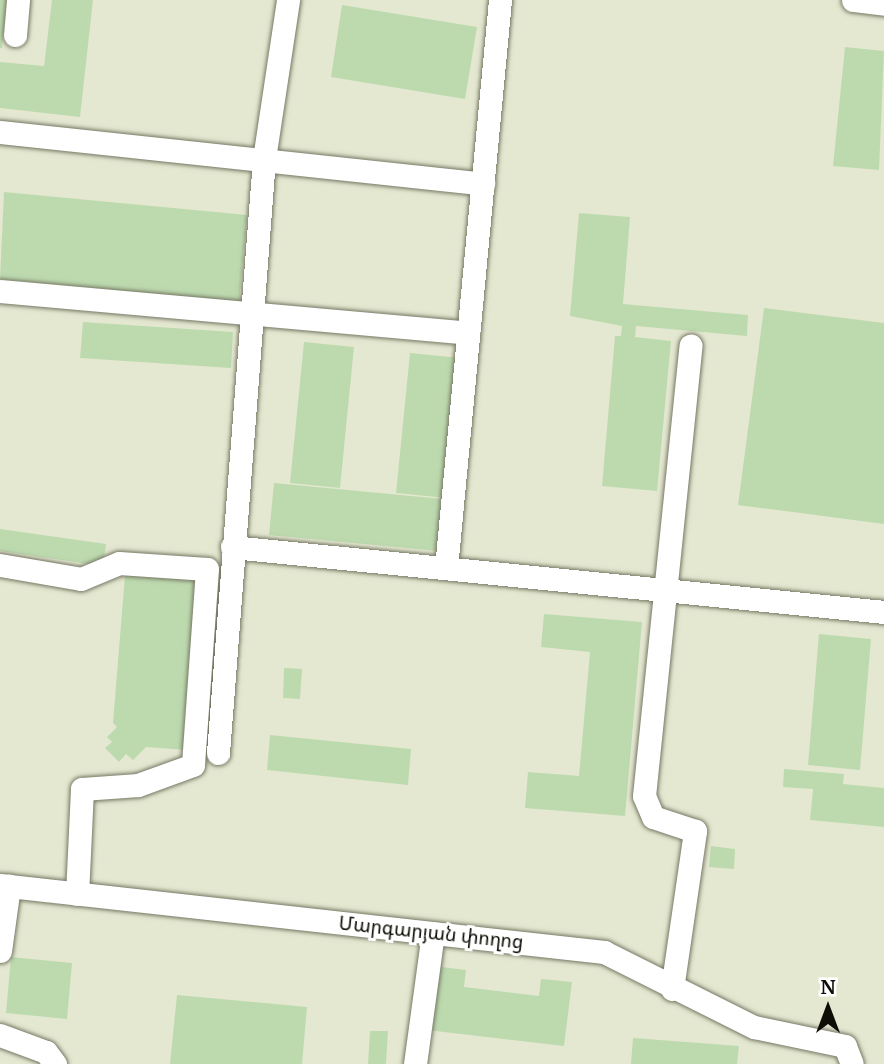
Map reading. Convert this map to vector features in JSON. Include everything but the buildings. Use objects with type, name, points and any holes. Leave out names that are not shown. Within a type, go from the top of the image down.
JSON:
[{"type":"street","points":[[15,35],[18,0]]},
{"type":"street","points":[[218,753],[264,159],[288,0]]},
{"type":"street","points":[[446,569],[500,0]]},
{"type":"street","points":[[853,0],[884,4]]},
{"type":"street","points":[[0,132],[483,184]]},
{"type":"street","points":[[0,291],[468,333]]},
{"type":"street","points":[[672,989],[695,831],[653,817],[644,796],[691,345]]},
{"type":"street","points":[[232,548],[884,612]]},
{"type":"street","points":[[0,565],[81,579],[119,564],[207,569],[193,765],[138,785],[82,789],[77,894]]},
{"type":"street","points":[[0,951],[5,886]]},
{"type":"street","name":"Մարգարյան փողոց","points":[[5,886],[604,952],[672,989],[754,1027],[848,1055]]},
{"type":"street","points":[[415,1064],[433,933]]},
{"type":"street","points":[[0,1035],[46,1052],[55,1064]]}]
